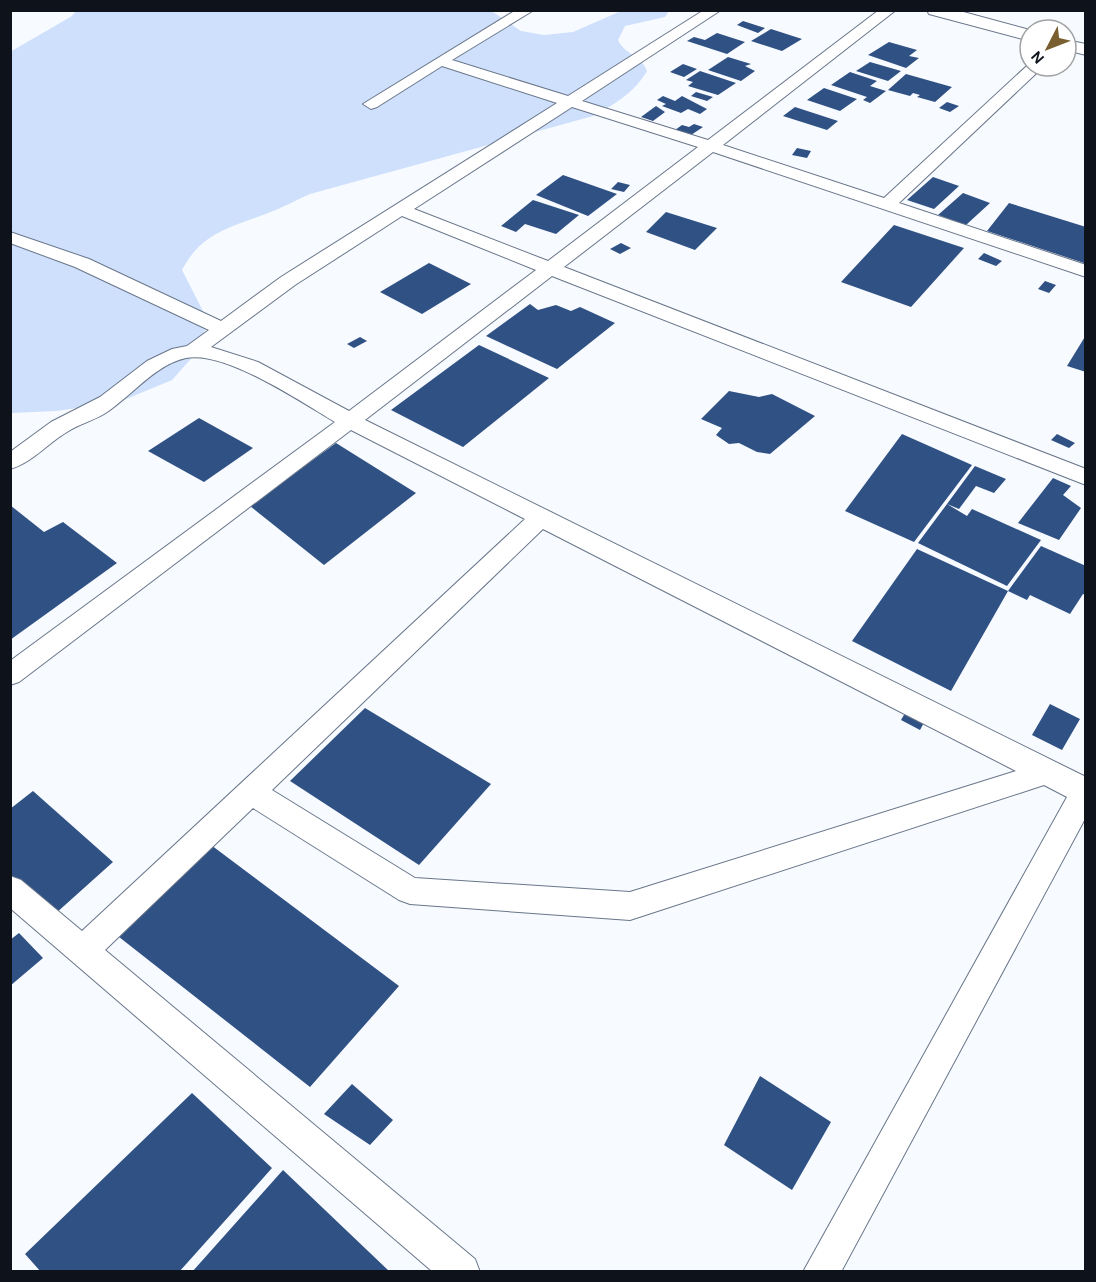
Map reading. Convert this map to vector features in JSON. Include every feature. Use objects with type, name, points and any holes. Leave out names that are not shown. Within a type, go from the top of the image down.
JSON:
[{"type":"street","points":[[371,104],[527,10]]},
{"type":"street","points":[[192,351],[288,281],[570,104],[714,10]]},
{"type":"street","points":[[10,675],[350,421],[889,10]]},
{"type":"street","points":[[935,10],[1018,33]]},
{"type":"street","points":[[440,61],[570,104],[711,146],[1086,271]]},
{"type":"street","points":[[887,205],[1023,78]]},
{"type":"street","points":[[400,210],[1086,478]]},
{"type":"street","points":[[10,237],[82,263],[223,330]]},
{"type":"street","points":[[10,257],[44,250]]},
{"type":"street","points":[[10,462],[60,426],[95,409],[120,393],[168,356],[192,351],[209,352],[240,362],[350,421],[1085,792],[821,1272]]},
{"type":"street","points":[[84,950],[541,517]]},
{"type":"street","points":[[252,792],[410,891],[630,906],[1045,772]]},
{"type":"street","points":[[10,889],[462,1272]]},
{"type":"shaded area","points":[[490,10],[521,31],[544,35],[573,32],[621,11],[669,11],[665,17],[625,26],[618,40],[647,71],[630,92],[593,116],[310,194],[208,239],[190,257],[182,270],[208,321],[197,352],[172,380],[119,402],[56,411],[11,413],[10,52],[72,16],[76,11]]},
{"type":"building","points":[[743,21],[765,28],[758,33],[737,25]]},
{"type":"building","points":[[771,29],[802,39],[782,51],[751,41]]},
{"type":"building","points":[[717,33],[745,42],[727,54],[687,41],[694,37],[705,40]]},
{"type":"building","points":[[889,42],[917,50],[909,56],[919,58],[906,68],[868,55]]},
{"type":"building","points":[[728,57],[751,64],[745,66],[755,71],[741,81],[708,70]]},
{"type":"building","points":[[870,62],[901,71],[888,81],[856,71]]},
{"type":"building","points":[[683,64],[697,69],[684,77],[670,72]]},
{"type":"building","points":[[700,71],[736,83],[718,95],[688,86],[693,82],[686,80]]},
{"type":"building","points":[[850,72],[877,81],[870,86],[886,91],[870,103],[863,100],[867,97],[831,85]]},
{"type":"building","points":[[906,74],[952,87],[935,102],[917,97],[920,95],[913,93],[910,96],[888,90]]},
{"type":"building","points":[[824,88],[857,99],[840,111],[807,100]]},
{"type":"building","points":[[696,92],[713,97],[707,101],[691,96]]},
{"type":"building","points":[[663,96],[675,101],[682,96],[707,109],[700,114],[688,109],[681,113],[662,106],[666,104],[657,100]]},
{"type":"building","points":[[947,102],[959,106],[950,112],[939,108]]},
{"type":"building","points":[[656,106],[665,112],[653,121],[641,117]]},
{"type":"building","points":[[795,107],[838,121],[827,130],[783,116]]},
{"type":"building","points":[[694,124],[703,127],[691,135],[675,130],[682,125],[689,127]]},
{"type":"building","points":[[797,148],[811,151],[807,158],[792,155]]},
{"type":"building","points":[[563,175],[617,194],[588,216],[536,195]]},
{"type":"building","points":[[933,177],[959,186],[934,209],[907,200]]},
{"type":"building","points":[[618,182],[630,185],[624,192],[611,189]]},
{"type":"building","points":[[963,193],[990,203],[966,225],[938,215]]},
{"type":"building","points":[[533,200],[579,215],[556,234],[525,224],[516,232],[501,226]]},
{"type":"building","points":[[1009,203],[1086,227],[1084,263],[987,231]]},
{"type":"building","points":[[666,212],[717,228],[695,250],[646,232]]},
{"type":"building","points":[[894,225],[964,248],[911,307],[841,282]]},
{"type":"building","points":[[621,243],[631,248],[620,254],[610,249]]},
{"type":"building","points":[[984,253],[1002,261],[996,266],[978,259]]},
{"type":"building","points":[[429,263],[471,284],[422,314],[380,292]]},
{"type":"building","points":[[1045,281],[1056,285],[1049,293],[1038,289]]},
{"type":"building","points":[[530,304],[538,310],[556,305],[571,311],[580,307],[615,323],[557,369],[486,336]]},
{"type":"building","points":[[1086,335],[1086,372],[1067,366]]},
{"type":"building","points":[[360,337],[367,341],[354,348],[347,344]]},
{"type":"building","points":[[479,345],[549,378],[463,447],[391,410]]},
{"type":"building","points":[[729,391],[759,397],[772,394],[815,416],[770,454],[757,452],[739,443],[729,444],[716,435],[722,428],[701,419]]},
{"type":"building","points":[[199,418],[253,448],[204,482],[148,451]]},
{"type":"building","points":[[902,434],[972,465],[914,542],[845,511]]},
{"type":"building","points":[[1057,434],[1075,443],[1069,448],[1051,440]]},
{"type":"building","points":[[336,443],[416,493],[324,565],[250,506]]},
{"type":"building","points":[[975,466],[1006,479],[994,493],[976,486],[959,509],[947,504]]},
{"type":"building","points":[[1053,478],[1071,486],[1063,495],[1081,508],[1059,540],[1018,523]]},
{"type":"building","points":[[947,504],[967,516],[972,509],[1041,540],[1007,586],[918,543]]},
{"type":"building","points":[[10,505],[44,532],[63,522],[117,563],[10,640]]},
{"type":"building","points":[[1041,546],[1086,566],[1086,595],[1083,594],[1070,614],[1030,595],[1027,600],[1008,591]]},
{"type":"building","points":[[917,549],[1008,591],[951,691],[852,641]]},
{"type":"building","points":[[1050,704],[1080,719],[1062,750],[1032,735]]},
{"type":"building","points":[[365,708],[491,784],[419,865],[290,781]]},
{"type":"building","points":[[908,708],[927,717],[920,730],[901,720]]},
{"type":"building","points":[[33,791],[113,862],[55,914],[10,875],[10,809]]},
{"type":"building","points":[[211,845],[399,986],[310,1087],[114,933]]},
{"type":"building","points":[[19,933],[43,958],[10,986],[10,940]]},
{"type":"building","points":[[760,1076],[831,1122],[792,1190],[724,1145]]},
{"type":"building","points":[[352,1084],[393,1120],[370,1145],[324,1114]]},
{"type":"building","points":[[192,1093],[272,1168],[179,1272],[41,1272],[25,1254]]},
{"type":"building","points":[[283,1170],[390,1272],[192,1272]]}]
